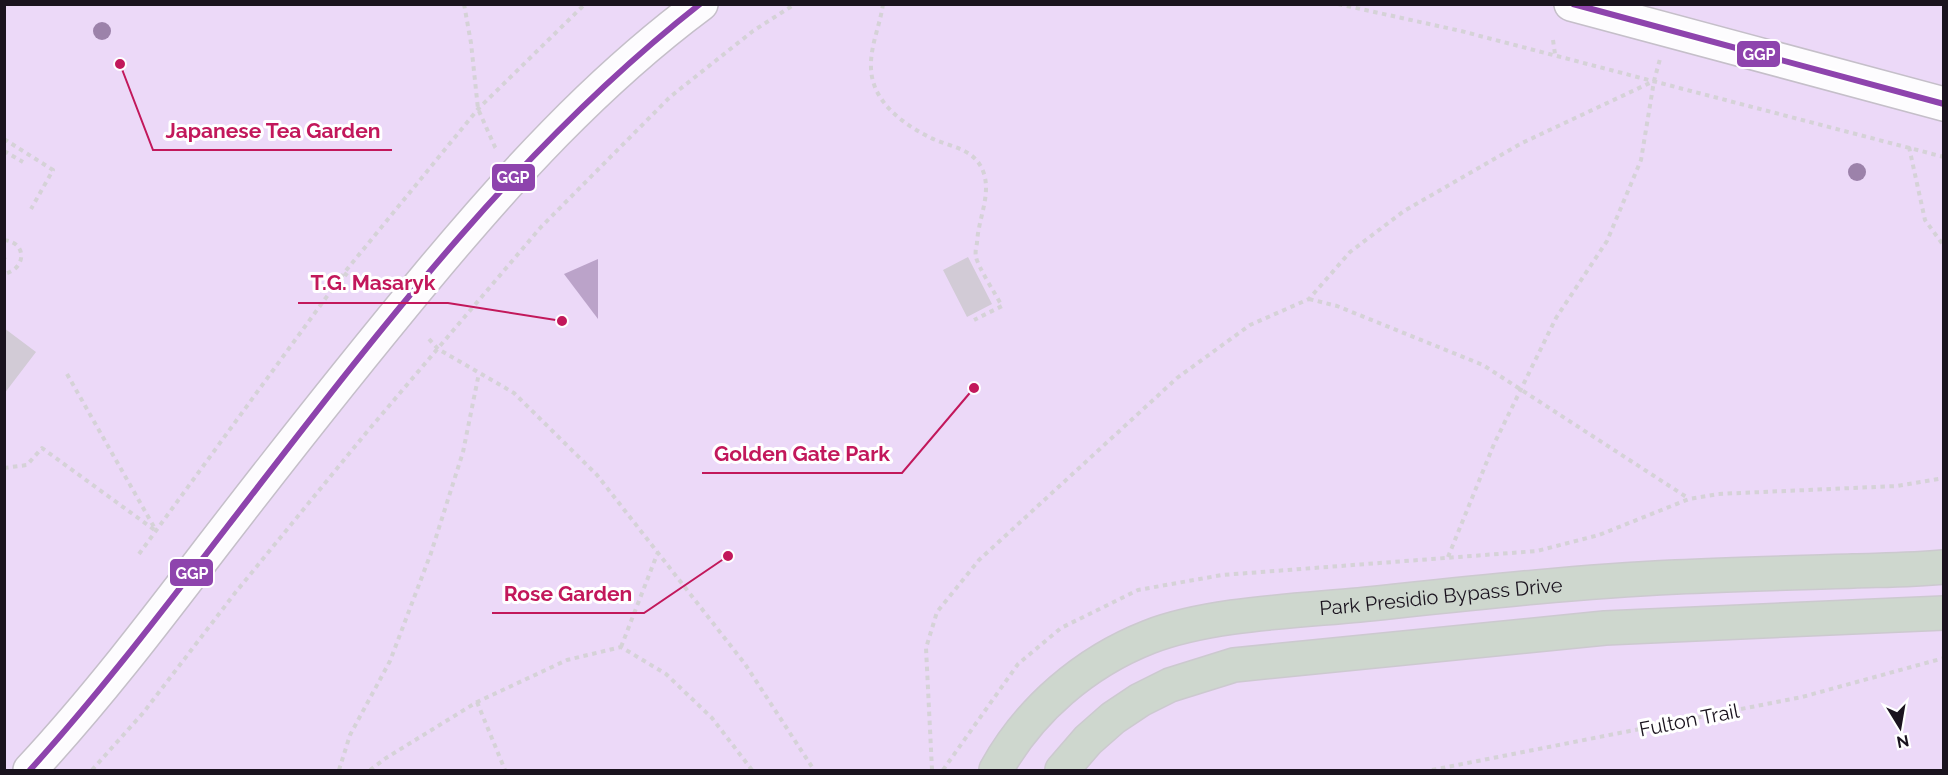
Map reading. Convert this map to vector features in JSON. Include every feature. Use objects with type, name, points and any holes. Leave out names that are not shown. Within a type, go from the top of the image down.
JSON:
[{"type":"highway","name":"Park Presidio Bypass Drive","points":[[996,771],[1003,757],[1026,727],[1051,699],[1081,674],[1112,654],[1150,636],[1188,625],[1264,615],[1601,581],[1944,567]]},
{"type":"highway","points":[[1062,771],[1088,740],[1113,718],[1140,700],[1170,685],[1234,665],[1605,628],[1944,613]]},
{"type":"street","points":[[30,771],[106,683],[396,314],[518,171],[598,91],[701,4]]},
{"type":"street","points":[[1571,4],[1618,10],[1670,30],[1944,104]]},
{"type":"path","points":[[464,4],[478,109],[495,147],[518,171]]},
{"type":"path","points":[[139,554],[344,273],[478,109],[585,4]]},
{"type":"path","points":[[92,771],[143,714],[257,567],[366,433],[541,227],[670,97],[753,31],[795,4]]},
{"type":"path","points":[[883,4],[881,22],[874,41],[871,68],[877,91],[890,111],[905,123],[932,138],[971,154],[983,170],[987,188],[977,232],[976,256],[1002,306],[974,320]]},
{"type":"path","points":[[1338,4],[1555,54],[1944,157]]},
{"type":"path","points":[[1670,30],[1654,81],[1641,160],[1607,241],[1556,318],[1494,444],[1448,557],[1537,551],[1599,535],[1689,499],[1718,494],[1897,486],[1944,478]]},
{"type":"path","points":[[1553,40],[1555,54]]},
{"type":"path","points":[[932,771],[926,648],[937,612],[972,568],[988,552],[1177,378],[1250,325],[1310,299],[1350,252],[1404,211],[1522,143],[1654,81]]},
{"type":"path","points":[[4,139],[60,174]]},
{"type":"path","points":[[1909,147],[1925,219],[1944,246]]},
{"type":"path","points":[[4,151],[23,162]]},
{"type":"path","points":[[31,209],[53,170]]},
{"type":"path","points":[[4,240],[13,241],[18,246],[22,258],[19,266],[13,272],[4,274]]},
{"type":"path","points":[[344,273],[365,289]]},
{"type":"path","points":[[1310,299],[1337,306],[1483,365],[1689,499]]},
{"type":"path","points":[[429,339],[438,349],[514,393],[597,475],[745,664],[814,771]]},
{"type":"path","points":[[339,771],[350,735],[390,661],[431,553],[463,452],[479,373]]},
{"type":"path","points":[[67,374],[156,531]]},
{"type":"path","points":[[4,468],[27,465],[42,448],[156,531]]},
{"type":"path","points":[[621,647],[658,552]]},
{"type":"path","points":[[370,771],[386,758],[477,702],[567,660],[621,647],[666,674],[712,718],[752,771]]},
{"type":"path","name":"Fulton Trail","points":[[1432,771],[1802,697],[1944,658]]},
{"type":"path","points":[[477,702],[505,771]]},
{"type":"shaded area","points":[[5,5],[1943,5],[1943,770],[5,770]]},
{"type":"shaded area","points":[[598,259],[598,319],[564,274]]},
{"type":"building","points":[[968,257],[992,304],[967,317],[943,270]]},
{"type":"building","points":[[4,328],[36,352],[4,394]]},
{"type":"transit line","name":"GGP","points":[[30,770],[131,651],[335,388],[447,251],[568,121],[632,61],[700,4]]},
{"type":"transit line","name":"GGP","points":[[1573,4],[1944,104]]},
{"type":"place","name":"Japanese Tea Garden","points":[[120,64]]},
{"type":"place","name":"T.G. Masaryk","points":[[562,321]]},
{"type":"place","name":"Golden Gate Park","points":[[974,388]]},
{"type":"place","name":"Rose Garden","points":[[728,556]]}]
